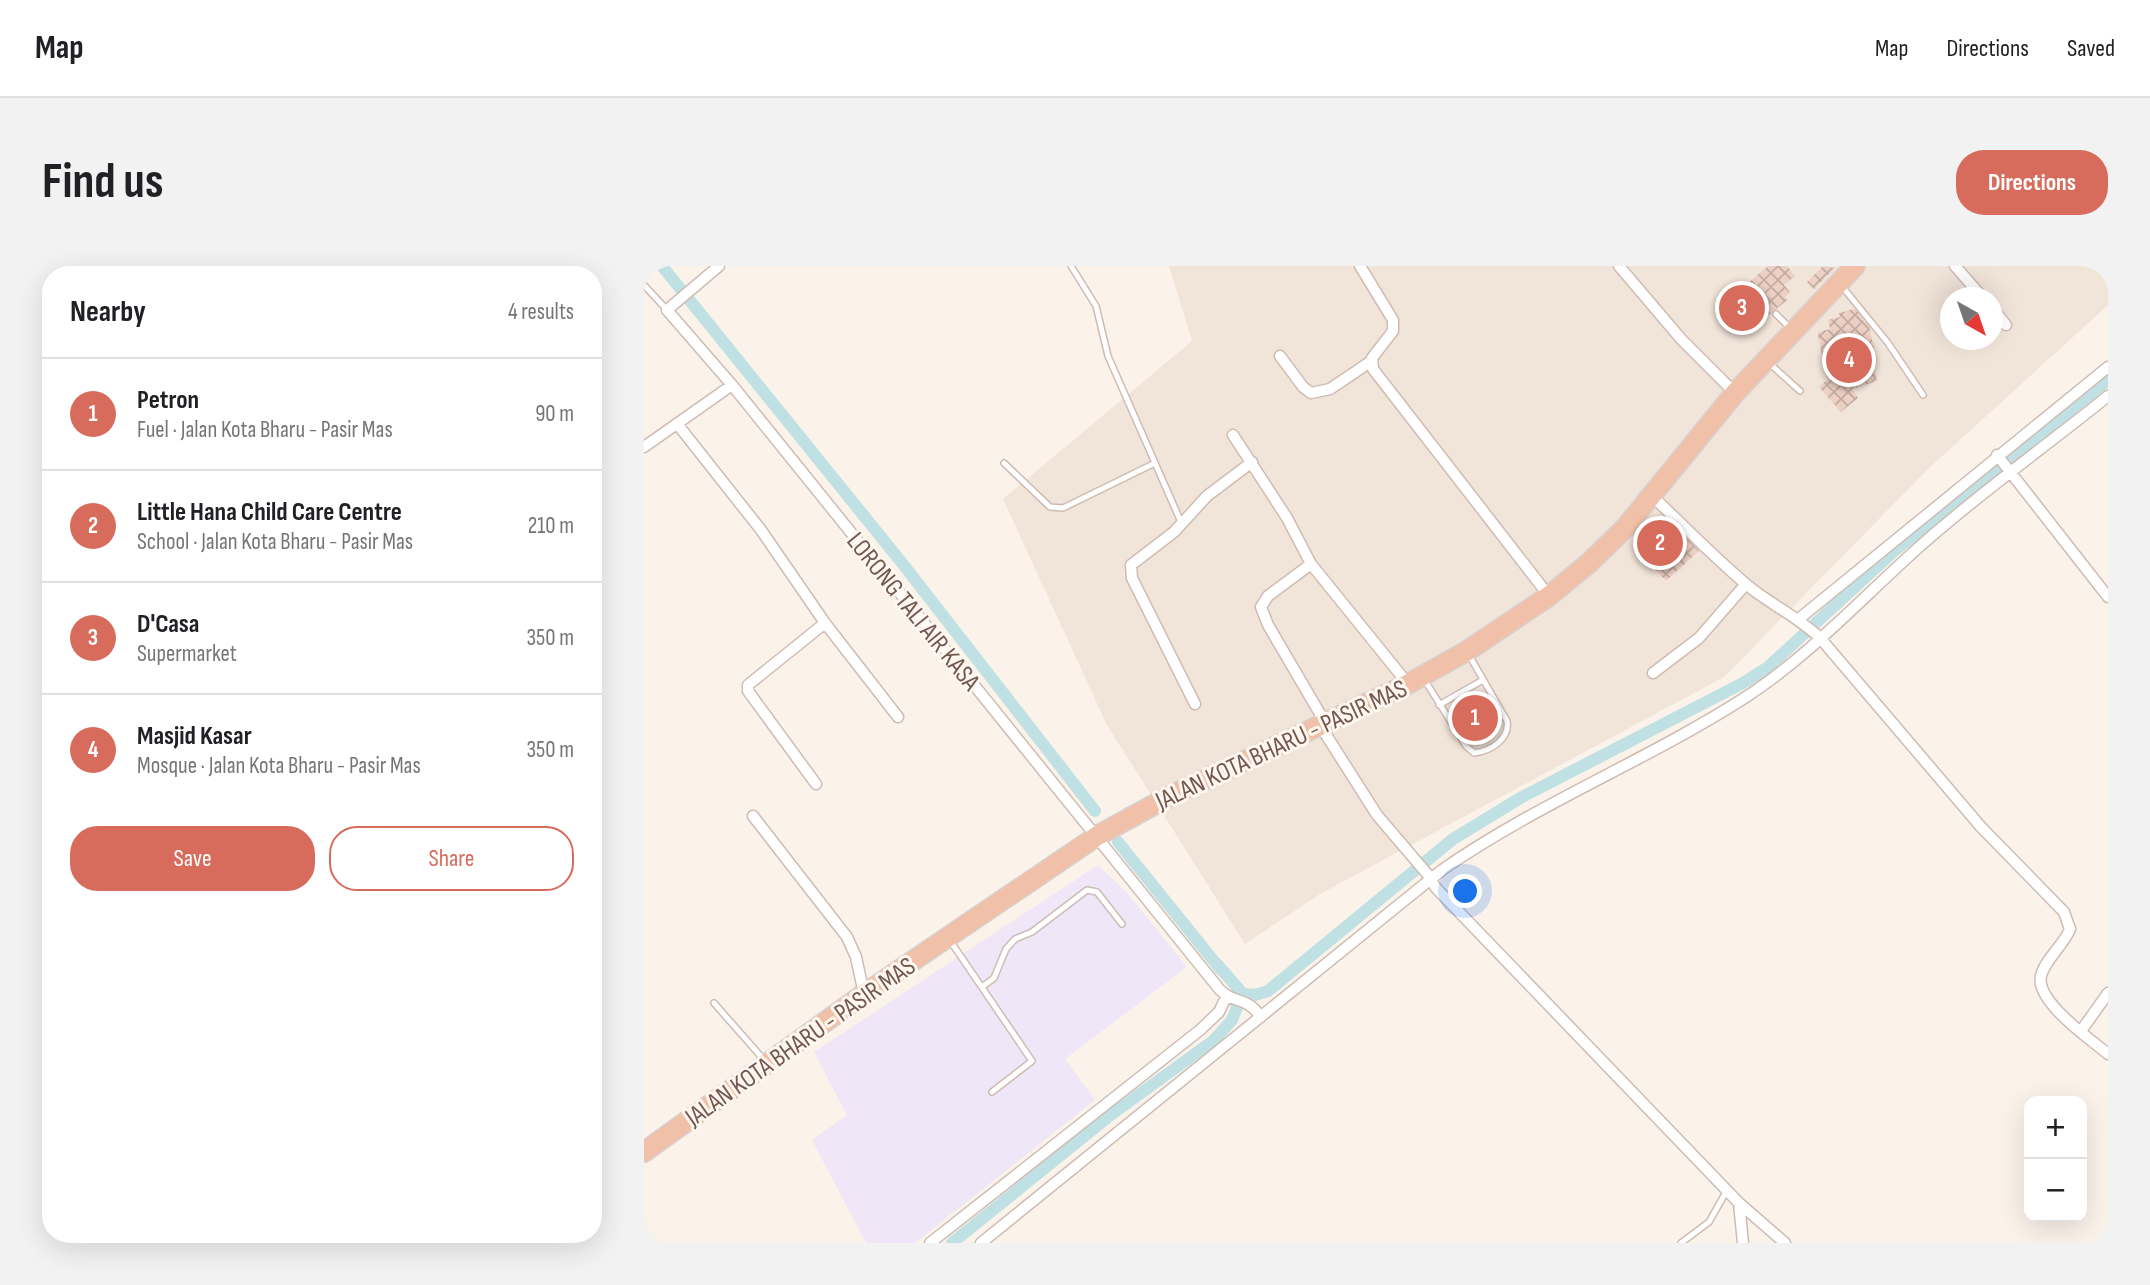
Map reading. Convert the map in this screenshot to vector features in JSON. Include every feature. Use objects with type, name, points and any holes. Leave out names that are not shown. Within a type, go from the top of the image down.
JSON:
[{"type":"highway","name":"JALAN KOTA BHARU - PASIR MAS","points":[[644,1152],[864,994],[1097,836],[1170,796],[1415,680],[1467,651],[1549,596],[1589,563],[1652,496],[1765,359],[1855,266]]},
{"type":"street","points":[[671,307],[719,266]]},
{"type":"street","points":[[1280,356],[1311,393],[1330,389],[1370,362],[1393,331],[1393,320],[1360,266]]},
{"type":"street","points":[[1619,266],[1681,339],[1735,394]]},
{"type":"street","points":[[1955,266],[1973,287]]},
{"type":"street","name":"LORONG TALI AIR KASA","points":[[671,307],[1226,996]]},
{"type":"street","points":[[2003,322],[2006,326]]},
{"type":"street","points":[[1370,362],[1549,596]]},
{"type":"street","points":[[1801,620],[2108,367]]},
{"type":"street","points":[[644,447],[733,385]]},
{"type":"street","points":[[981,1243],[1429,876],[1512,825],[1746,697],[1919,547],[2108,396]]},
{"type":"street","points":[[678,425],[761,530],[825,623],[898,717]]},
{"type":"street","points":[[1233,435],[1311,564],[1415,680]]},
{"type":"street","points":[[1999,456],[2108,597]]},
{"type":"street","points":[[1195,704],[1130,571],[1135,560],[1181,524],[1207,496],[1252,463]]},
{"type":"street","points":[[1652,496],[1746,584],[1782,611],[1801,620],[1818,636],[1972,817],[2068,917],[2068,935],[2043,971],[2041,989],[2051,1004],[2108,1054]]},
{"type":"street","points":[[1311,564],[1268,596],[1261,607],[1268,625],[1323,725],[1370,805],[1436,888],[1739,1203],[1785,1243]]},
{"type":"street","points":[[1653,673],[1699,638],[1746,584]]},
{"type":"street","points":[[816,784],[748,691],[748,685],[825,623]]},
{"type":"street","points":[[753,816],[847,937],[856,957],[864,994]]},
{"type":"street","points":[[2081,1031],[2108,993]]},
{"type":"street","points":[[930,1243],[1200,1030],[1219,1012],[1226,996],[1247,1002],[1259,1014]]},
{"type":"street","points":[[1739,1203],[1743,1243]]},
{"type":"lane","points":[[1071,266],[1096,306],[1108,356],[1181,524]]},
{"type":"lane","points":[[1838,283],[1875,326],[1923,394]]},
{"type":"lane","points":[[644,285],[671,307]]},
{"type":"lane","points":[[1776,314],[1792,330]]},
{"type":"lane","points":[[1765,359],[1800,391]]},
{"type":"lane","points":[[1004,463],[1050,508],[1063,508],[1155,463]]},
{"type":"lane","points":[[1415,680],[1439,705],[1466,747],[1474,753],[1482,752],[1504,738],[1508,730],[1507,721],[1467,651]]},
{"type":"lane","points":[[1439,705],[1483,680]]},
{"type":"lane","points":[[982,987],[994,978],[1006,949],[1015,939],[1032,932],[1087,890],[1097,892],[1122,924]]},
{"type":"lane","points":[[947,937],[1032,1061],[992,1092]]},
{"type":"lane","points":[[714,1003],[767,1063]]},
{"type":"lane","points":[[1681,1243],[1709,1222],[1727,1190]]},
{"type":"shaded area","points":[[1169,266],[2108,266],[2108,305],[1929,468],[1724,677],[1320,894],[1245,944],[1107,725],[1003,499],[1192,341]]},
{"type":"shaded area","points":[[1663,512],[1703,550],[1666,584],[1632,548]]},
{"type":"shaded area","points":[[1098,865],[1127,893],[1187,967],[1065,1059],[1095,1100],[915,1243],[866,1243],[812,1140],[847,1115],[814,1052]]},
{"type":"building","points":[[1768,266],[1787,266],[1795,276],[1784,285],[1790,292],[1785,297],[1787,300],[1747,329],[1725,303]]},
{"type":"building","points":[[1823,266],[1835,268],[1814,289],[1807,282]]},
{"type":"building","points":[[1858,308],[1864,322],[1868,321],[1877,362],[1873,363],[1877,381],[1852,389],[1858,398],[1841,412],[1819,387],[1827,380],[1818,336],[1819,332],[1830,329],[1828,320],[1840,317],[1839,313]]},
{"type":"building","points":[[1670,520],[1699,551],[1666,581],[1637,550]]},
{"type":"waterway","points":[[662,266],[902,563],[1095,811]]},
{"type":"waterway","points":[[1216,963],[1243,994],[1255,995],[1268,991],[1453,839],[1522,797],[1743,683],[1768,667],[1894,551],[2108,380]]},
{"type":"waterway","points":[[1118,842],[1221,970]]},
{"type":"waterway","points":[[952,1243],[1108,1117],[1214,1040],[1232,1020],[1239,1002]]},
{"type":"place","name":"D'Casa","points":[[1742,308]]},
{"type":"place","name":"Masjid Kasar","points":[[1849,360]]},
{"type":"place","name":"Little Hana Child Care Centre","points":[[1660,543]]},
{"type":"place","name":"Petron","points":[[1475,718]]}]
